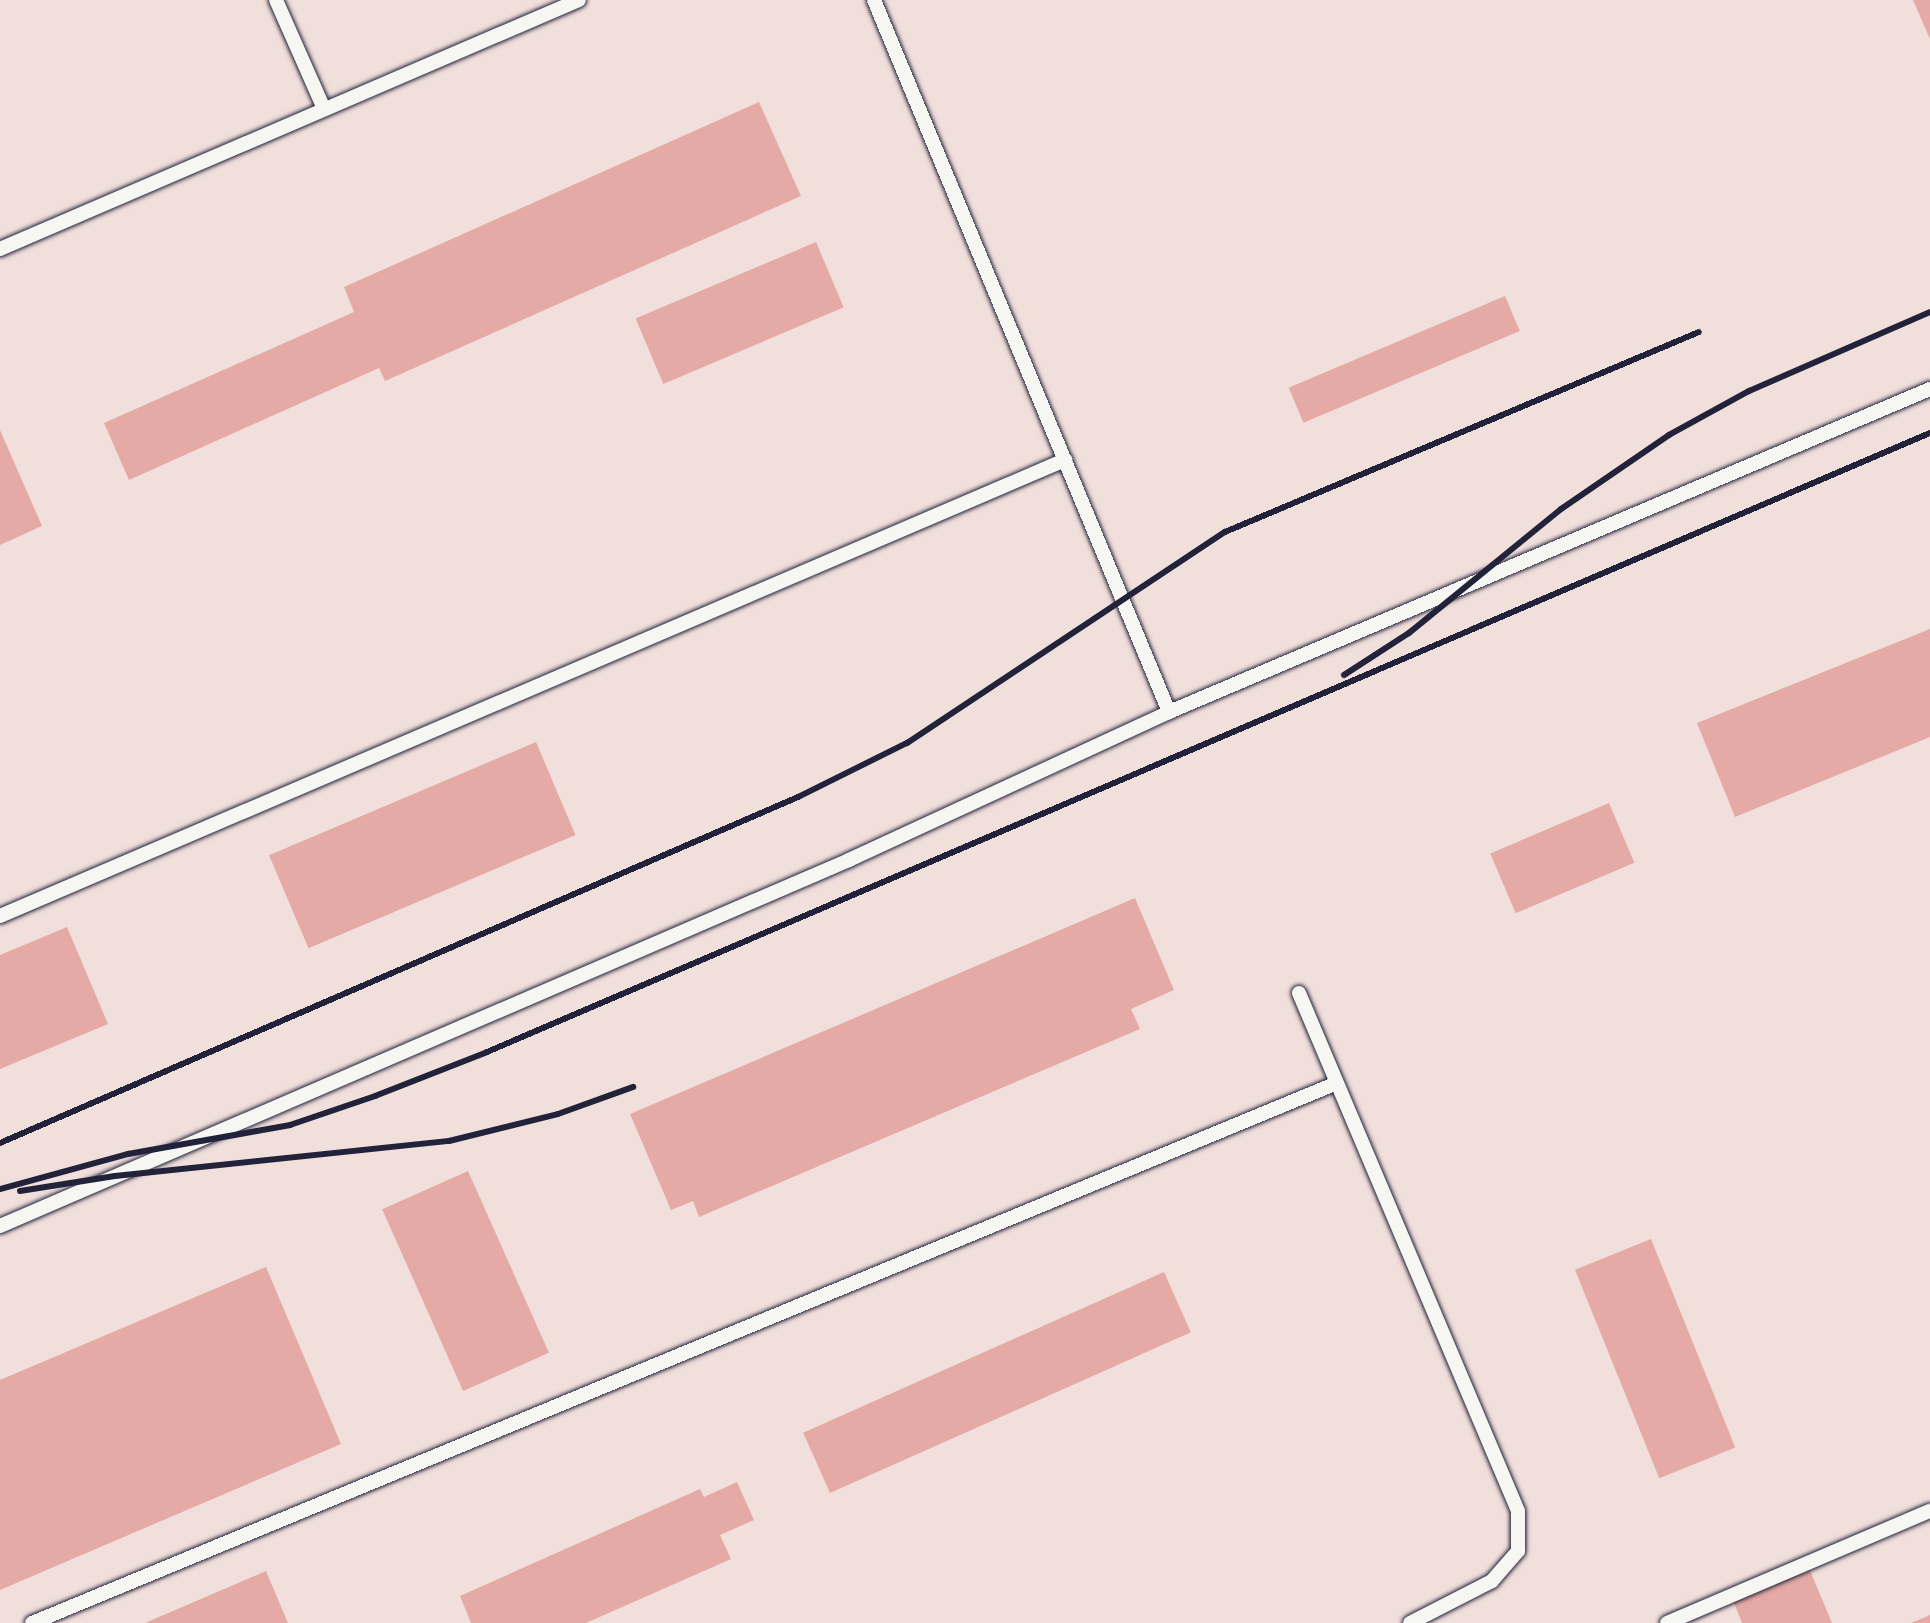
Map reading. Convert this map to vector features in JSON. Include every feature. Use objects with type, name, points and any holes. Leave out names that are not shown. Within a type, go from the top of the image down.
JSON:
[{"type":"lane","points":[[276,0],[324,109]]},
{"type":"lane","points":[[0,249],[579,0]]},
{"type":"lane","points":[[874,0],[1169,712]]},
{"type":"lane","points":[[0,1226],[849,860],[1169,712],[1930,389]]},
{"type":"lane","points":[[0,916],[1065,460]]},
{"type":"lane","points":[[1299,993],[1518,1511],[1518,1551],[1492,1581],[1410,1623]]},
{"type":"lane","points":[[32,1623],[1337,1083]]},
{"type":"lane","points":[[1667,1623],[1930,1511]]},
{"type":"shaded area","points":[[0,0],[1930,0],[1930,1623],[0,1623]]},
{"type":"building","points":[[1913,0],[1930,0],[1930,39]]},
{"type":"building","points":[[759,102],[801,196],[385,381],[379,368],[129,480],[104,423],[354,312],[344,287]]},
{"type":"building","points":[[816,242],[844,307],[663,384],[636,319]]},
{"type":"building","points":[[1505,296],[1520,331],[1304,423],[1289,388]]},
{"type":"building","points":[[0,430],[42,526],[0,545]]},
{"type":"building","points":[[1930,629],[1930,737],[1735,817],[1697,723]]},
{"type":"building","points":[[536,742],[575,835],[309,948],[269,855]]},
{"type":"building","points":[[1609,803],[1634,863],[1516,913],[1490,853]]},
{"type":"building","points":[[1135,898],[1174,990],[1131,1009],[1140,1029],[699,1217],[693,1201],[671,1210],[630,1114]]},
{"type":"building","points":[[67,927],[108,1024],[0,1069],[0,955]]},
{"type":"building","points":[[468,1171],[549,1353],[463,1391],[382,1209]]},
{"type":"building","points":[[1651,1239],[1735,1448],[1659,1478],[1575,1270]]},
{"type":"building","points":[[266,1267],[341,1444],[0,1590],[0,1380]]},
{"type":"building","points":[[1164,1272],[1191,1332],[830,1493],[803,1433]]},
{"type":"building","points":[[737,1482],[754,1520],[720,1535],[731,1559],[586,1623],[471,1623],[460,1596],[700,1489],[704,1497]]},
{"type":"building","points":[[1809,1568],[1832,1623],[1742,1623],[1733,1600]]},
{"type":"building","points":[[266,1571],[288,1623],[145,1623]]},
{"type":"building","points":[[1930,1615],[1930,1623],[1911,1623]]},
{"type":"railway","points":[[1344,675],[1409,633],[1561,509],[1669,435],[1749,391],[1930,312]]},
{"type":"railway","points":[[0,1143],[798,797],[907,743],[1225,532],[1699,332]]},
{"type":"railway","points":[[0,1189],[128,1154],[290,1125],[375,1096],[487,1052],[1930,433]]},
{"type":"railway","points":[[20,1191],[115,1176],[449,1141],[558,1114],[633,1087]]}]
